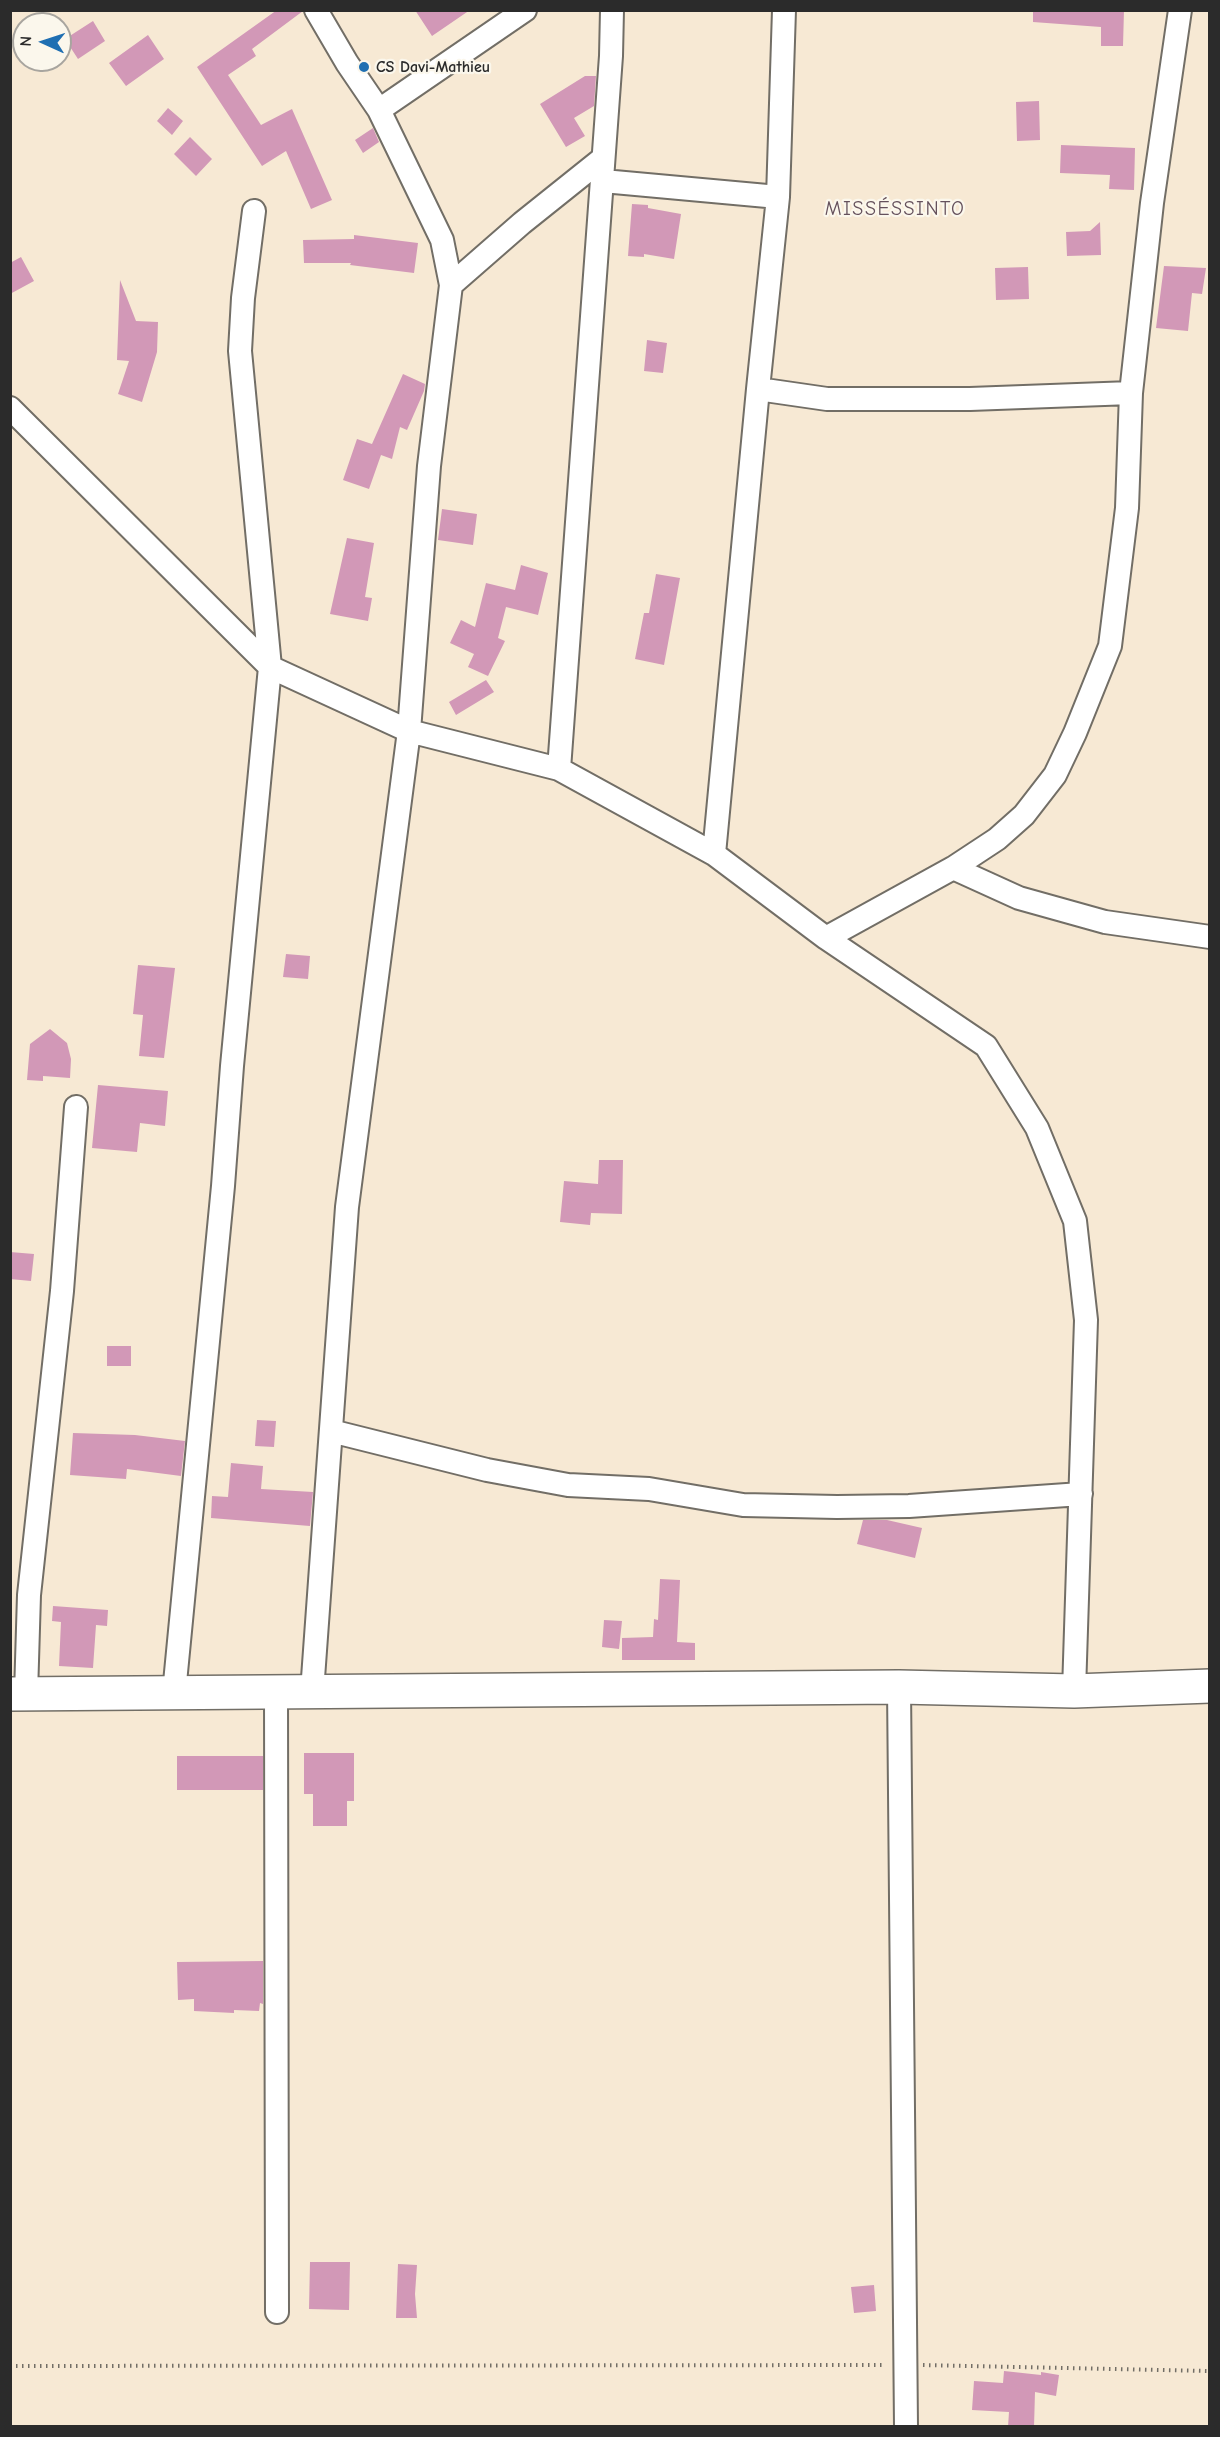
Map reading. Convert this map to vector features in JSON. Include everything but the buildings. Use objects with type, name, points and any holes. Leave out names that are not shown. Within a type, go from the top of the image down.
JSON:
[{"type":"street","points":[[312,1692],[347,1207],[409,731],[429,466],[451,285],[442,240],[379,110],[347,63],[316,10]]},
{"type":"street","points":[[379,110],[525,10]]},
{"type":"street","points":[[559,769],[611,56],[612,10]]},
{"type":"street","points":[[714,854],[778,197],[784,10]]},
{"type":"street","points":[[826,938],[953,868],[997,839],[1024,815],[1055,775],[1075,733],[1110,646],[1127,508],[1131,393],[1152,203],[1180,10]]},
{"type":"street","points":[[451,285],[522,223],[602,170],[778,197]]},
{"type":"street","points":[[174,1693],[270,667],[240,351],[243,298],[254,211]]},
{"type":"street","points":[[758,389],[827,399],[970,399],[1131,393]]},
{"type":"street","points":[[10,408],[270,667],[409,731],[559,769],[714,854],[826,938],[986,1046],[1037,1128],[1075,1221],[1086,1320],[1074,1691]]},
{"type":"street","points":[[953,868],[1019,898],[1094,919],[1209,937]]},
{"type":"street","points":[[75,1107],[62,1291],[18,1694],[898,1687],[1074,1691],[1209,1686]]},
{"type":"street","points":[[332,1431],[487,1470],[568,1485],[649,1489],[743,1505],[909,1506],[1081,1494]]},
{"type":"street","points":[[898,1687],[906,2427]]},
{"type":"street","points":[[276,1692],[277,2312]]},
{"type":"path","points":[[10,2366],[905,2365],[1209,2372]]},
{"type":"place","name":"CS Davi-Mathieu","points":[[364,67]]},
{"type":"district","name":"MISSÉSSINTO","points":[[895,209]]}]
